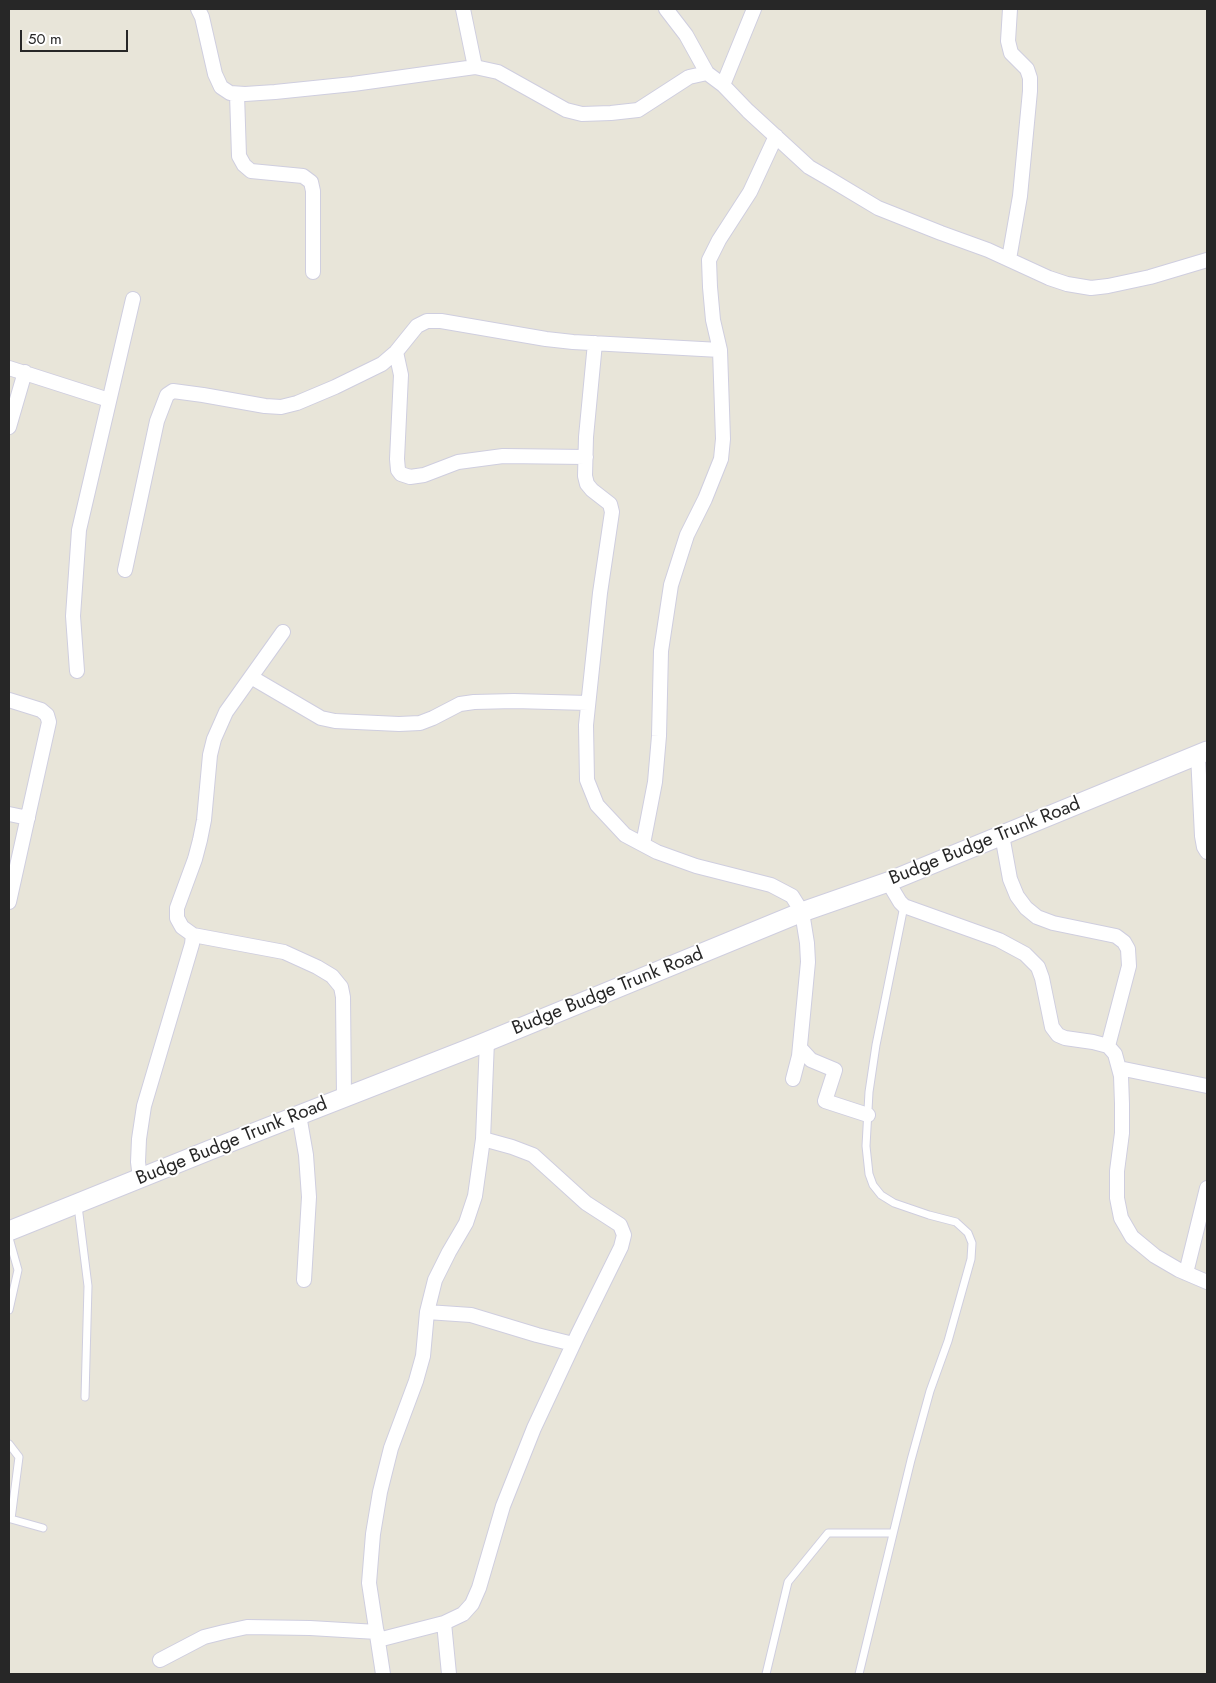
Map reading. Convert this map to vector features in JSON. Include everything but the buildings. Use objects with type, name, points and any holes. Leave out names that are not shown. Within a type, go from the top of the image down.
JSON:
[{"type":"main road","name":"Budge Budge Trunk Road","points":[[9,1232],[140,1178],[487,1041],[802,912],[888,882],[1203,753]]},
{"type":"street","points":[[198,9],[202,17],[215,74],[221,87],[230,93],[237,94],[343,85],[475,67],[498,72],[566,110],[582,114],[612,113],[638,110],[689,77],[707,73]]},
{"type":"street","points":[[463,9],[475,67]]},
{"type":"street","points":[[666,9],[686,35],[707,73],[723,85],[748,111],[810,167],[878,208],[1009,259],[1067,284],[1091,288],[1150,277],[1207,260]]},
{"type":"street","points":[[723,85],[754,9]]},
{"type":"street","points":[[1009,259],[1020,196],[1030,91],[1030,78],[1027,69],[1012,53],[1008,41],[1010,9]]},
{"type":"street","points":[[237,94],[239,156],[244,165],[251,171],[303,176],[311,182],[313,191],[314,272]]},
{"type":"street","points":[[643,844],[655,782],[659,736],[661,651],[671,585],[687,535],[705,499],[721,459],[723,439],[720,350],[713,320],[709,260],[718,240],[750,192],[776,136]]},
{"type":"street","points":[[77,671],[73,616],[79,530],[133,298]]},
{"type":"street","points":[[125,570],[155,429],[167,395],[173,391],[256,405],[281,407],[297,403],[382,364],[396,352],[417,326],[426,321],[441,320],[546,339],[720,350]]},
{"type":"street","points":[[595,343],[585,476],[587,484],[610,504],[612,512],[600,593],[586,725],[588,780],[597,805],[625,835],[657,852],[696,866],[771,885],[792,896],[802,912],[808,962],[800,1048],[793,1079]]},
{"type":"street","points":[[396,352],[401,375],[397,459],[398,470],[401,474],[410,477],[424,475],[458,462],[503,456],[586,457]]},
{"type":"street","points":[[9,368],[109,400]]},
{"type":"street","points":[[9,427],[25,372]]},
{"type":"street","points":[[283,632],[226,712],[214,740],[210,755],[204,820],[200,840],[178,908],[177,918],[182,927],[193,935],[284,952],[298,957],[332,976],[341,987],[343,997],[344,1097]]},
{"type":"street","points":[[251,677],[321,718],[335,721],[420,723],[460,704],[474,702],[588,703]]},
{"type":"street","points":[[9,700],[41,710],[47,715],[48,722],[9,902]]},
{"type":"street","points":[[1203,753],[1202,836],[1207,852]]},
{"type":"street","points":[[9,814],[28,818]]},
{"type":"street","points":[[1002,835],[1010,879],[1017,896],[1026,908],[1037,917],[1053,923],[1116,936],[1124,942],[1128,949],[1129,966],[1108,1046]]},
{"type":"street","points":[[888,882],[904,906],[999,940],[1025,954],[1038,967],[1052,1027],[1058,1035],[1108,1046],[1115,1054],[1121,1076],[1122,1133],[1117,1171],[1117,1198],[1121,1218],[1132,1236],[1155,1256],[1207,1282]]},
{"type":"street","points":[[140,1178],[138,1162],[139,1139],[144,1106],[185,970],[193,935]]},
{"type":"street","points":[[383,1674],[370,1583],[374,1525],[391,1448],[416,1381],[423,1356],[427,1312],[435,1280],[466,1222],[475,1196],[483,1139],[487,1041]]},
{"type":"street","points":[[800,1048],[811,1060],[835,1070],[825,1101],[868,1115]]},
{"type":"street","points":[[1119,1068],[1207,1086]]},
{"type":"street","points":[[299,1115],[306,1154],[309,1197],[304,1280]]},
{"type":"street","points":[[160,1660],[204,1637],[224,1632],[247,1628],[310,1628],[377,1636],[444,1623],[462,1614],[472,1604],[479,1588],[502,1506],[534,1428],[621,1247],[624,1236],[620,1225],[586,1203],[533,1155],[512,1146],[483,1139]]},
{"type":"street","points":[[1186,1273],[1207,1188]]},
{"type":"street","points":[[427,1312],[471,1315],[573,1344]]},
{"type":"street","points":[[444,1623],[448,1674]]},
{"type":"lane","points":[[859,1674],[930,1391],[948,1341],[972,1259],[972,1243],[968,1233],[956,1222],[894,1203],[881,1195],[873,1185],[869,1174],[866,1146],[869,1092],[876,1046],[904,906]]},
{"type":"lane","points":[[78,1204],[88,1286],[85,1397]]},
{"type":"lane","points":[[9,1238],[18,1270],[9,1310]]},
{"type":"lane","points":[[9,1444],[19,1456],[12,1519],[43,1528]]},
{"type":"lane","points":[[766,1674],[788,1582],[828,1533],[893,1533]]}]
